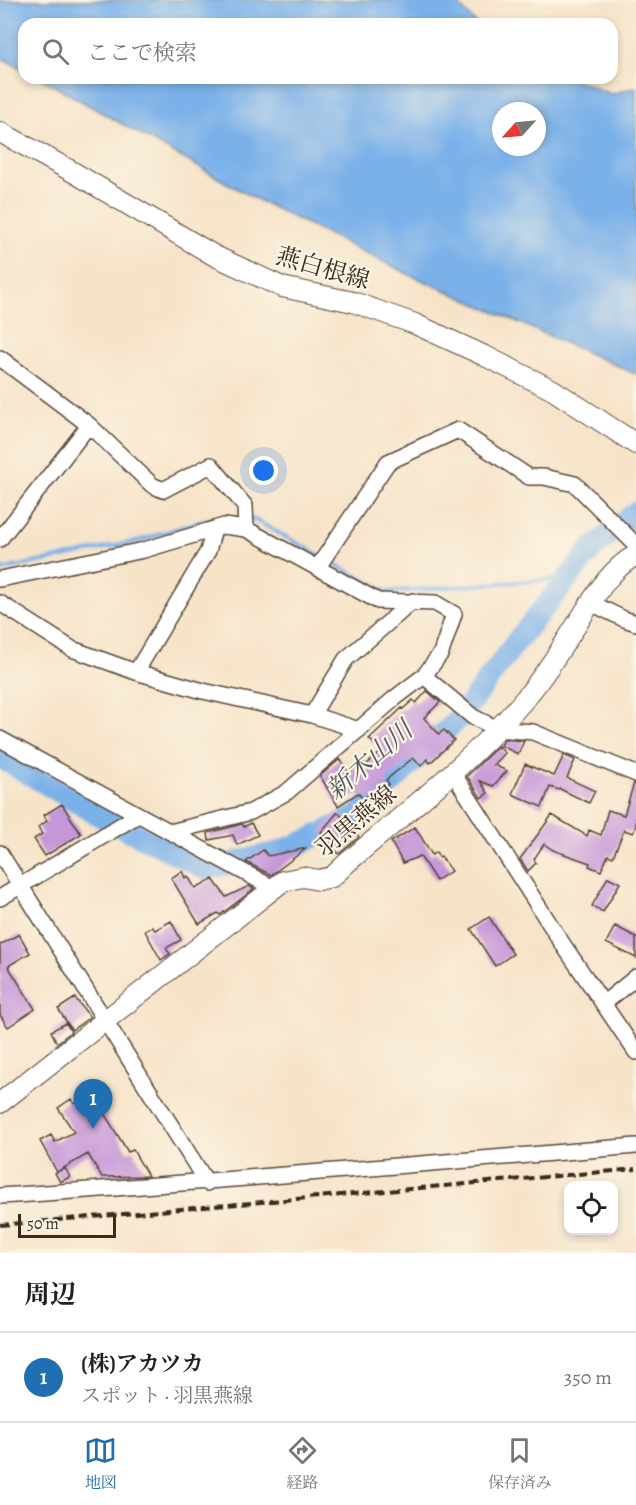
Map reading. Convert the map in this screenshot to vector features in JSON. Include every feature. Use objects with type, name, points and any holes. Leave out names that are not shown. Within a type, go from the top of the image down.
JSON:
[{"type":"main road","name":"燕白根線","points":[[0,132],[74,172],[214,256],[282,287],[353,302],[425,329],[553,390],[636,444]]},
{"type":"main road","name":"羽黒燕線","points":[[0,1103],[283,881],[303,877],[318,880],[333,877],[453,773],[498,729],[549,667],[610,574],[624,561],[636,555]]},
{"type":"street","points":[[0,358],[89,425],[152,484],[163,490],[211,465],[245,506],[246,529]]},
{"type":"street","points":[[0,539],[89,425]]},
{"type":"street","points":[[318,567],[388,462],[458,430],[529,477],[544,477],[575,484],[636,545]]},
{"type":"street","points":[[0,579],[144,550],[224,526],[246,529],[378,601],[435,603],[454,614],[441,653],[424,676],[293,787],[273,801],[251,812],[170,832]]},
{"type":"street","points":[[136,672],[208,551],[214,530]]},
{"type":"street","points":[[312,715],[346,659],[413,601]]},
{"type":"street","points":[[0,603],[72,649],[136,672],[204,691],[312,715],[359,729]]},
{"type":"street","points":[[591,603],[636,623]]},
{"type":"street","points":[[424,676],[473,717],[498,729],[533,732],[636,774]]},
{"type":"street","points":[[0,739],[275,889]]},
{"type":"street","points":[[453,773],[636,1053]]},
{"type":"street","points":[[0,898],[138,815]]},
{"type":"street","points":[[0,853],[207,1182]]},
{"type":"street","points":[[603,1004],[636,977]]},
{"type":"street","points":[[0,1196],[207,1182],[636,1146]]},
{"type":"water","points":[[0,0],[454,0],[471,18],[18,18],[18,67],[0,57]]},
{"type":"water","points":[[51,84],[587,84],[611,94],[636,87],[636,374],[408,274],[252,197]]},
{"type":"building","points":[[427,691],[440,702],[424,718],[439,734],[444,730],[454,740],[430,763],[427,759],[421,766],[413,758],[386,780],[389,784],[371,799],[368,795],[363,799],[358,793],[338,806],[320,776],[340,759],[349,773],[363,762],[366,765],[382,751],[369,739],[402,708],[413,700],[416,703]]},
{"type":"building","points":[[504,739],[524,741],[518,754],[501,746]]},
{"type":"building","points":[[498,746],[505,753],[494,765],[507,771],[493,786],[480,781],[488,793],[481,798],[467,776]]},
{"type":"building","points":[[564,755],[575,760],[567,778],[595,791],[589,803],[560,789],[550,787],[542,807],[512,794],[525,764],[554,776]]},
{"type":"building","points":[[634,783],[636,784],[636,826],[633,833],[624,830],[613,857],[608,855],[601,871],[589,866],[590,863],[553,850],[544,844],[534,859],[536,863],[528,871],[520,859],[552,815],[587,836],[589,830],[601,835],[608,810],[624,815]]},
{"type":"building","points":[[62,804],[81,834],[45,856],[34,839],[42,834],[38,827],[47,821],[44,815]]},
{"type":"building","points":[[338,812],[359,837],[339,854],[321,832]]},
{"type":"building","points":[[251,823],[258,835],[237,845],[233,835],[209,840],[208,833],[242,824],[244,827]]},
{"type":"building","points":[[415,827],[432,855],[436,852],[439,857],[441,856],[451,871],[436,881],[420,856],[403,863],[391,842]]},
{"type":"building","points":[[307,848],[271,875],[246,862],[263,850],[268,856]]},
{"type":"building","points":[[182,871],[185,878],[188,876],[195,888],[213,879],[226,897],[249,886],[254,889],[220,915],[218,913],[199,924],[171,878]]},
{"type":"building","points":[[608,877],[620,883],[603,912],[592,906]]},
{"type":"building","points":[[489,917],[513,954],[495,966],[471,929]]},
{"type":"building","points":[[171,921],[181,940],[166,948],[170,954],[161,960],[145,931],[152,927],[155,930]]},
{"type":"building","points":[[615,926],[636,937],[636,958],[606,943]]},
{"type":"building","points":[[19,934],[30,953],[8,966],[35,1009],[8,1027],[0,1015],[0,945]]},
{"type":"building","points":[[75,998],[90,1017],[72,1030],[58,1009]]},
{"type":"building","points":[[66,1023],[71,1032],[57,1043],[51,1031]]},
{"type":"building","points":[[91,1092],[128,1152],[133,1150],[148,1176],[102,1177],[88,1154],[57,1172],[40,1141],[51,1135],[55,1142],[74,1132],[58,1108],[71,1099],[74,1104]]},
{"type":"building","points":[[65,1168],[70,1177],[60,1182],[55,1173]]},
{"type":"waterway","name":"新木山川","points":[[0,757],[102,817],[206,869],[279,852],[357,816],[374,800],[460,717],[516,642],[592,549],[636,512]]},
{"type":"waterway","points":[[0,570],[141,540],[217,518],[241,518]]},
{"type":"waterway","points":[[248,519],[255,520],[321,556]]},
{"type":"waterway","points":[[327,560],[387,592],[567,578]]},
{"type":"railway","points":[[0,1225],[636,1169]]},
{"type":"place","name":"(株)アカツカ","points":[[93,1129]]}]
